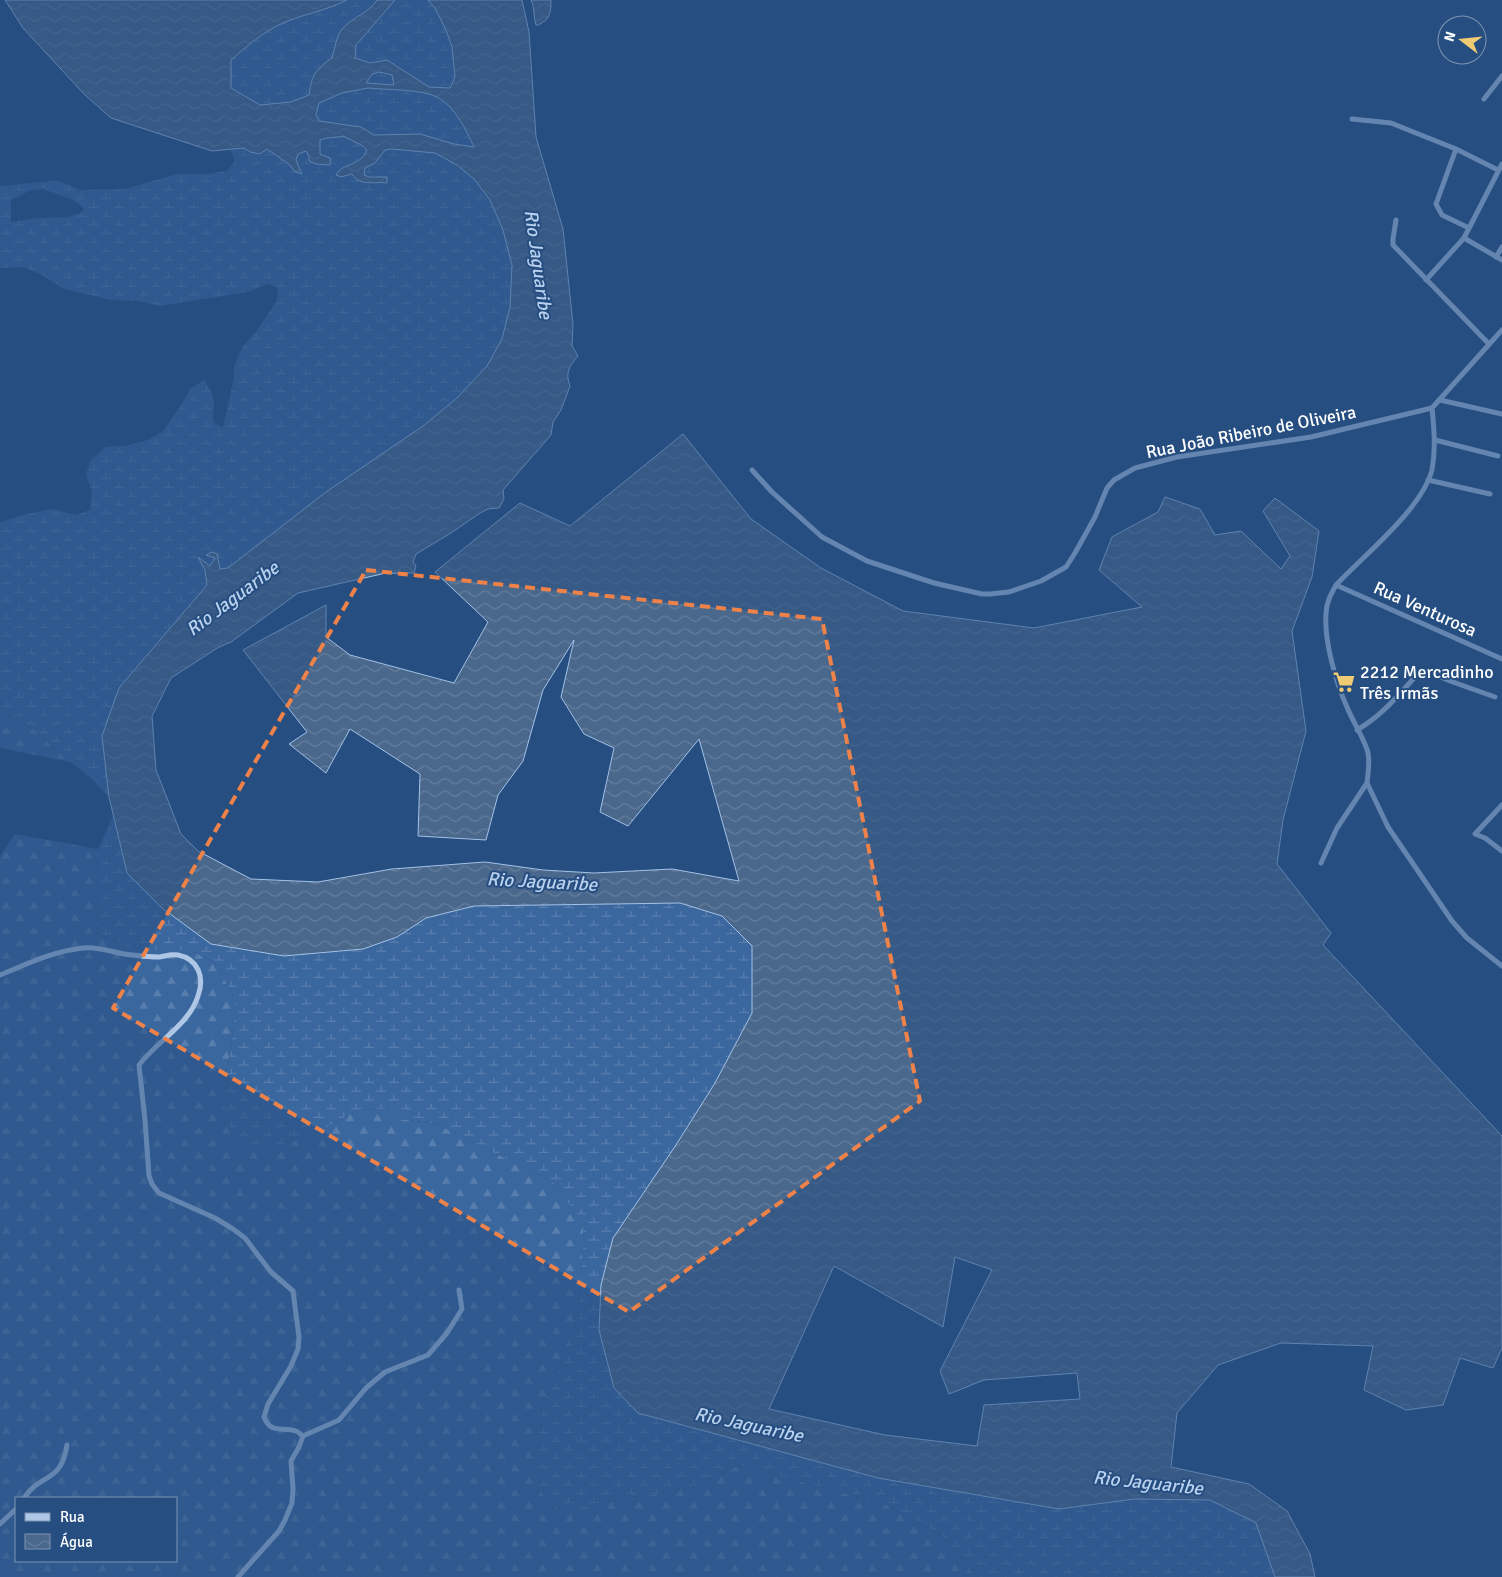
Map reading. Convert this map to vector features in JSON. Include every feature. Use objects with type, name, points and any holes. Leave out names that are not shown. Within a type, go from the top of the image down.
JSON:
[{"type":"street","points":[[1484,99],[1502,76]]},
{"type":"street","points":[[1352,119],[1391,123],[1456,149],[1498,170]]},
{"type":"street","points":[[1456,149],[1436,204],[1442,215],[1468,228]]},
{"type":"street","points":[[1426,280],[1464,238],[1502,164]]},
{"type":"street","points":[[1396,220],[1393,245],[1489,344]]},
{"type":"street","points":[[1464,238],[1502,260]]},
{"type":"street","points":[[1496,256],[1502,247]]},
{"type":"street","points":[[1502,330],[1432,408],[1435,440],[1432,470],[1428,480],[1410,509],[1336,585],[1328,600],[1326,614],[1327,632],[1337,682],[1368,752],[1367,783],[1388,827],[1452,921],[1467,938],[1502,966]]},
{"type":"street","points":[[1440,400],[1502,414]]},
{"type":"street","name":"Rua João Ribeiro de Oliveira","points":[[752,470],[772,492],[822,537],[867,561],[934,584],[990,594],[1009,592],[1041,581],[1066,567],[1095,516],[1107,488],[1114,480],[1135,468],[1177,457],[1311,437],[1432,408]]},
{"type":"street","points":[[1435,440],[1498,456]]},
{"type":"street","points":[[1428,480],[1490,494]]},
{"type":"street","name":"Rua Venturosa","points":[[1336,585],[1502,659]]},
{"type":"street","points":[[1357,730],[1388,708],[1418,674],[1424,671],[1495,697]]},
{"type":"street","points":[[1320,863],[1336,828],[1367,783]]},
{"type":"street","points":[[1502,805],[1475,834],[1485,838],[1502,851]]},
{"type":"street","points":[[0,975],[42,958],[67,950],[85,947],[102,948],[130,955],[157,957],[176,954],[187,958],[195,964],[200,972],[199,994],[193,1009],[139,1065],[146,1120],[149,1176],[159,1193],[234,1228],[245,1238],[271,1272],[292,1291],[299,1337],[298,1349],[291,1366],[268,1404],[264,1418],[270,1427],[296,1431],[303,1436]]},
{"type":"street","points":[[238,1577],[279,1530],[285,1520],[292,1503],[291,1461],[303,1436],[339,1420],[366,1388],[385,1372],[428,1355],[462,1309],[459,1290]]},
{"type":"street","points":[[25,1497],[35,1484],[58,1471],[64,1462],[67,1446]]},
{"type":"street","points":[[0,1524],[15,1510]]},
{"type":"highlighted area","points":[[366,570],[822,619],[920,1101],[629,1312],[113,1008]]},
{"type":"green space","points":[[347,0],[377,0],[341,31],[337,38],[332,58],[318,69],[313,77],[309,95],[291,102],[260,105],[231,88],[231,60],[255,40],[281,24]]},
{"type":"green space","points":[[395,0],[428,0],[435,8],[452,47],[455,77],[450,88],[429,87],[388,60],[370,63],[355,58],[356,45]]},
{"type":"green space","points":[[379,72],[393,75],[395,85],[366,83],[372,74]]},
{"type":"green space","points":[[368,88],[413,91],[437,97],[444,101],[455,113],[474,147],[394,135],[373,135],[361,127],[320,121],[316,115],[319,103],[342,93]]},
{"type":"green space","points":[[343,136],[367,150],[364,158],[342,168],[341,177],[352,174],[371,183],[378,181],[375,176],[369,177],[364,175],[365,168],[375,163],[385,150],[392,149],[435,153],[457,165],[474,179],[490,200],[503,230],[512,265],[510,307],[502,339],[487,366],[457,398],[423,426],[326,492],[228,568],[220,569],[217,555],[206,555],[215,558],[210,567],[199,558],[205,570],[207,585],[119,688],[102,736],[109,797],[92,779],[58,752],[36,731],[3,712],[0,699],[0,522],[52,509],[76,515],[90,510],[92,491],[86,475],[90,461],[106,447],[125,446],[148,440],[163,431],[190,389],[204,380],[214,403],[214,423],[223,427],[234,378],[234,366],[242,348],[258,329],[277,300],[278,288],[267,284],[248,292],[160,306],[138,301],[112,300],[64,289],[42,275],[24,267],[0,268],[0,186],[52,181],[62,182],[80,190],[125,189],[177,174],[208,174],[227,171],[235,161],[230,150],[244,147],[250,152],[267,149],[290,165],[294,171],[298,153],[306,151],[316,164],[330,165],[329,158],[320,154],[320,140]],"holes":[[[44,189],[75,201],[84,209],[81,213],[68,217],[38,218],[11,222],[11,200],[31,190]]]},
{"type":"green space","points":[[0,699],[3,712],[36,731],[58,752],[74,763],[0,748]]},
{"type":"green space","points":[[113,816],[127,873],[397,937],[426,918],[474,906],[680,903],[722,916],[752,946],[752,1013],[715,1083],[676,1145],[614,1388],[638,1413],[878,1478],[1059,1509],[1134,1499],[1210,1500],[1256,1523],[1275,1577],[967,1577],[958,1549],[938,1533],[884,1504],[739,1465],[688,1490],[633,1497],[580,1508],[552,1510],[535,1483],[535,1434],[549,1391],[574,1333],[580,1303],[584,1224],[553,1182],[437,1124],[400,1119],[398,1108],[357,1110],[315,1134],[270,1149],[236,1146],[226,1119],[222,1088],[231,1050],[235,1006],[232,993],[215,962],[189,950],[143,950],[96,933],[98,849]]},
{"type":"green space","points":[[15,834],[98,849],[96,933],[143,950],[189,950],[215,962],[232,993],[235,1006],[231,1050],[222,1088],[315,1134],[357,1110],[399,1108],[401,1119],[437,1124],[553,1182],[584,1223],[580,1303],[574,1333],[549,1391],[535,1434],[552,1510],[580,1508],[633,1497],[688,1490],[739,1465],[884,1504],[938,1533],[958,1549],[967,1577],[0,1577],[0,856]]},
{"type":"water","name":"Rio Jaguaribe","points":[[5,0],[347,0],[274,27],[231,60],[231,88],[260,105],[291,102],[309,95],[315,73],[332,58],[337,38],[341,31],[377,0],[395,0],[356,45],[355,58],[370,63],[387,60],[429,87],[450,88],[455,77],[452,47],[435,8],[428,0],[522,0],[529,32],[536,137],[563,229],[573,324],[572,346],[578,356],[569,370],[570,386],[561,410],[553,422],[551,435],[503,490],[504,499],[499,508],[488,509],[480,513],[416,554],[413,562],[416,566],[414,573],[386,573],[298,593],[231,642],[219,647],[171,678],[152,716],[156,770],[181,834],[198,851],[251,879],[318,882],[392,869],[485,862],[543,870],[594,873],[672,869],[739,881],[699,739],[628,826],[600,812],[614,748],[584,734],[561,697],[574,640],[543,690],[523,761],[498,795],[486,840],[418,836],[420,774],[350,729],[326,773],[289,744],[307,732],[243,650],[326,605],[326,637],[350,655],[454,683],[488,622],[435,572],[520,503],[570,526],[683,434],[751,519],[821,568],[903,611],[1034,628],[1142,607],[1099,570],[1112,537],[1158,512],[1165,497],[1200,509],[1215,535],[1241,531],[1281,569],[1290,556],[1263,511],[1275,498],[1319,531],[1312,577],[1292,631],[1306,731],[1283,820],[1277,864],[1331,933],[1323,945],[1502,1136],[1502,1348],[1493,1368],[1460,1358],[1443,1405],[1406,1410],[1364,1390],[1373,1346],[1281,1343],[1218,1365],[1177,1413],[1171,1467],[1249,1484],[1287,1511],[1310,1554],[1315,1577],[1275,1577],[1256,1523],[1210,1500],[1134,1499],[1059,1509],[878,1478],[638,1413],[614,1388],[599,1330],[601,1285],[613,1238],[676,1145],[715,1083],[752,1013],[752,946],[722,916],[680,903],[474,906],[426,918],[397,937],[363,949],[284,956],[211,944],[162,908],[127,873],[109,797],[102,736],[119,688],[207,585],[205,570],[198,557],[210,566],[215,558],[206,555],[212,552],[217,554],[220,569],[228,568],[326,492],[423,426],[457,398],[487,366],[502,339],[510,307],[512,265],[503,230],[490,200],[474,179],[457,165],[435,153],[385,150],[375,163],[365,168],[364,175],[369,177],[387,177],[387,183],[368,183],[359,181],[352,174],[341,177],[336,175],[343,168],[360,159],[367,150],[343,136],[320,140],[320,154],[330,158],[330,165],[316,164],[309,161],[306,151],[298,154],[296,160],[302,174],[294,171],[290,165],[267,149],[260,154],[250,152],[244,148],[212,151],[111,118],[84,94],[23,28]],"holes":[[[379,72],[392,75],[394,85],[366,83],[372,74]],[[368,88],[430,94],[443,101],[455,112],[474,147],[454,144],[420,134],[374,135],[361,127],[319,121],[316,115],[319,103],[342,93]],[[955,1257],[992,1270],[940,1371],[949,1394],[984,1380],[1077,1373],[1080,1399],[984,1405],[977,1446],[885,1435],[769,1409],[834,1266],[943,1327]]]},
{"type":"water","points":[[531,0],[551,0],[549,15],[545,21],[538,25],[536,25]]},
{"type":"place","name":"2212 Mercadinho Três Irmãs","points":[[1344,682]]}]
